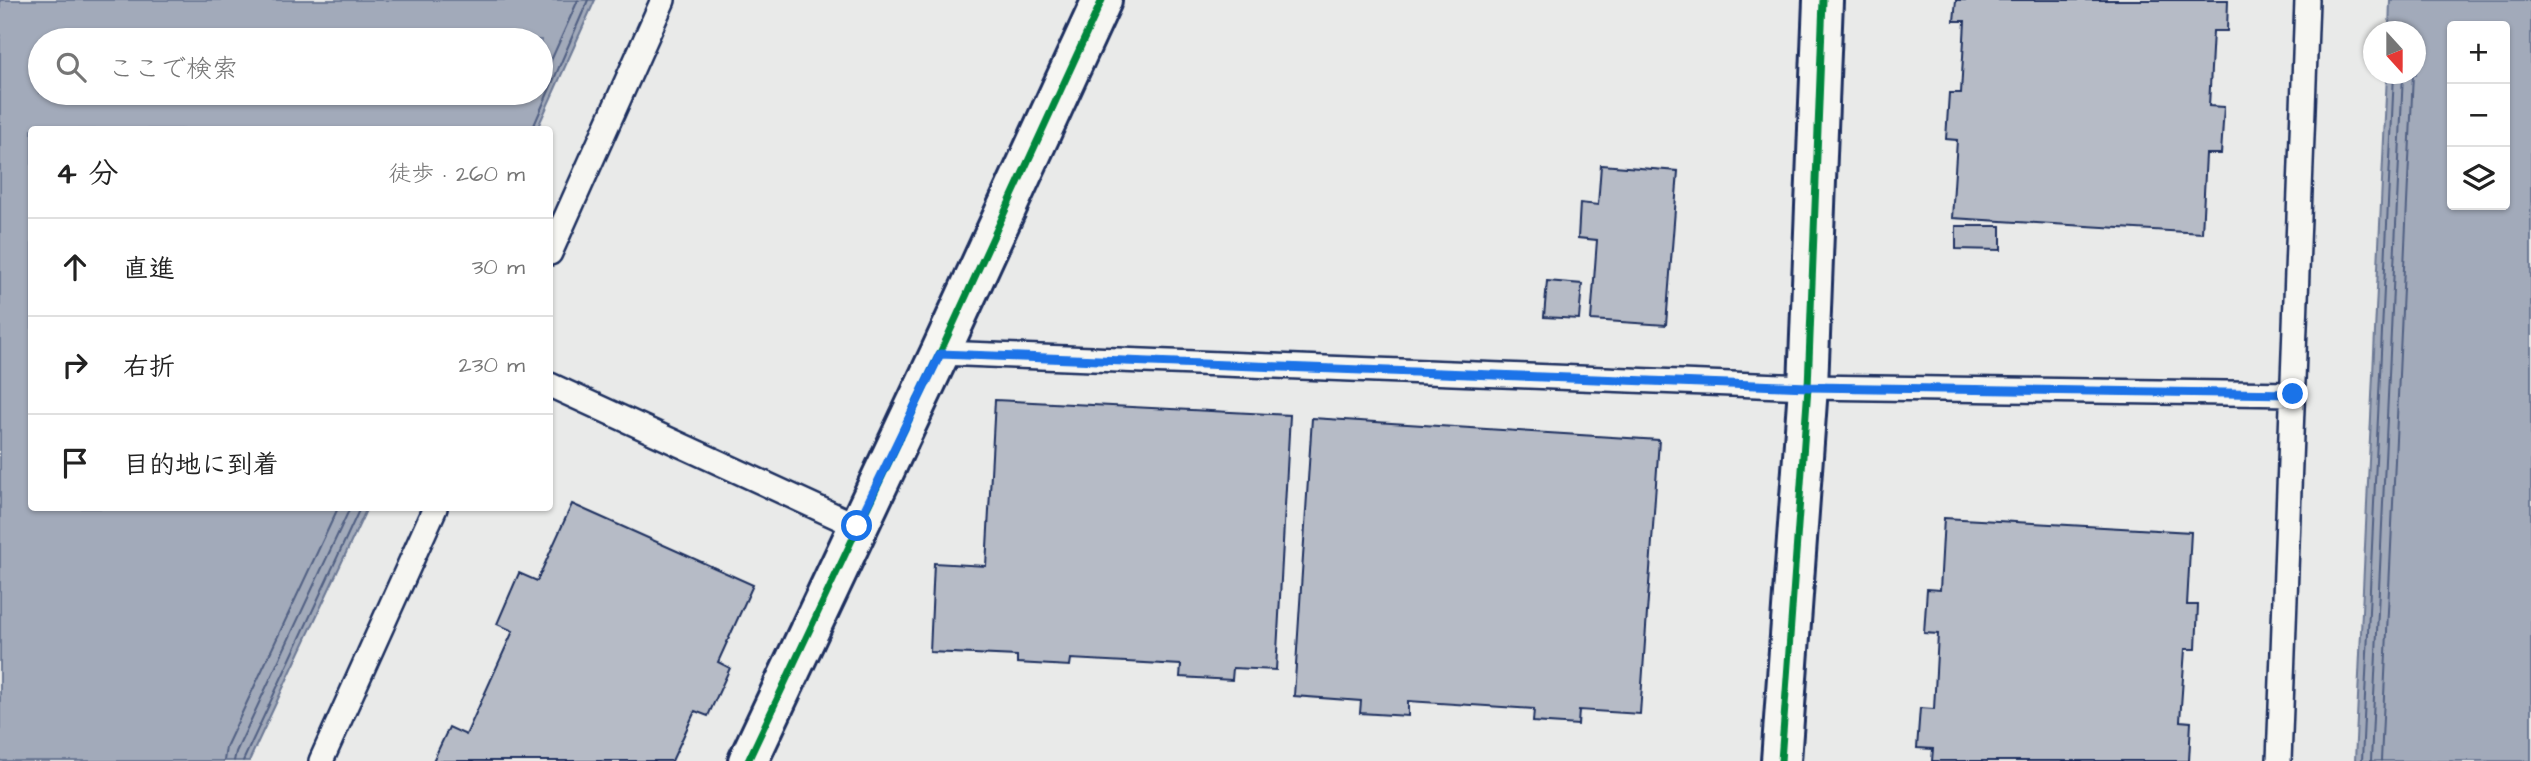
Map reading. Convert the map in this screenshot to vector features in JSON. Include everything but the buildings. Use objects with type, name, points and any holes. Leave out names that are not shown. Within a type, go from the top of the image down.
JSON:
[{"type":"street","points":[[748,761],[940,354],[1102,0]]},
{"type":"street","points":[[1781,761],[1808,387],[1823,0]]},
{"type":"lane","points":[[553,246],[663,0]]},
{"type":"lane","points":[[2279,761],[2307,0]]},
{"type":"lane","points":[[940,354],[1808,387],[2293,394]]},
{"type":"lane","points":[[553,386],[857,526]]},
{"type":"lane","points":[[321,761],[434,511]]},
{"type":"water","points":[[0,0],[595,0],[553,93],[553,28],[28,28],[28,105],[548,105],[538,126],[28,126],[28,511],[366,511],[249,761],[0,761]]},
{"type":"water","points":[[2390,0],[2531,0],[2531,761],[2355,761],[2387,84],[2426,84],[2426,21],[2389,21]]},
{"type":"cycle path","points":[[748,761],[1102,0]]},
{"type":"cycle path","points":[[1781,761],[1808,387],[1823,0]]},
{"type":"route","points":[[857,526],[940,354],[1808,387],[2293,394]]}]
